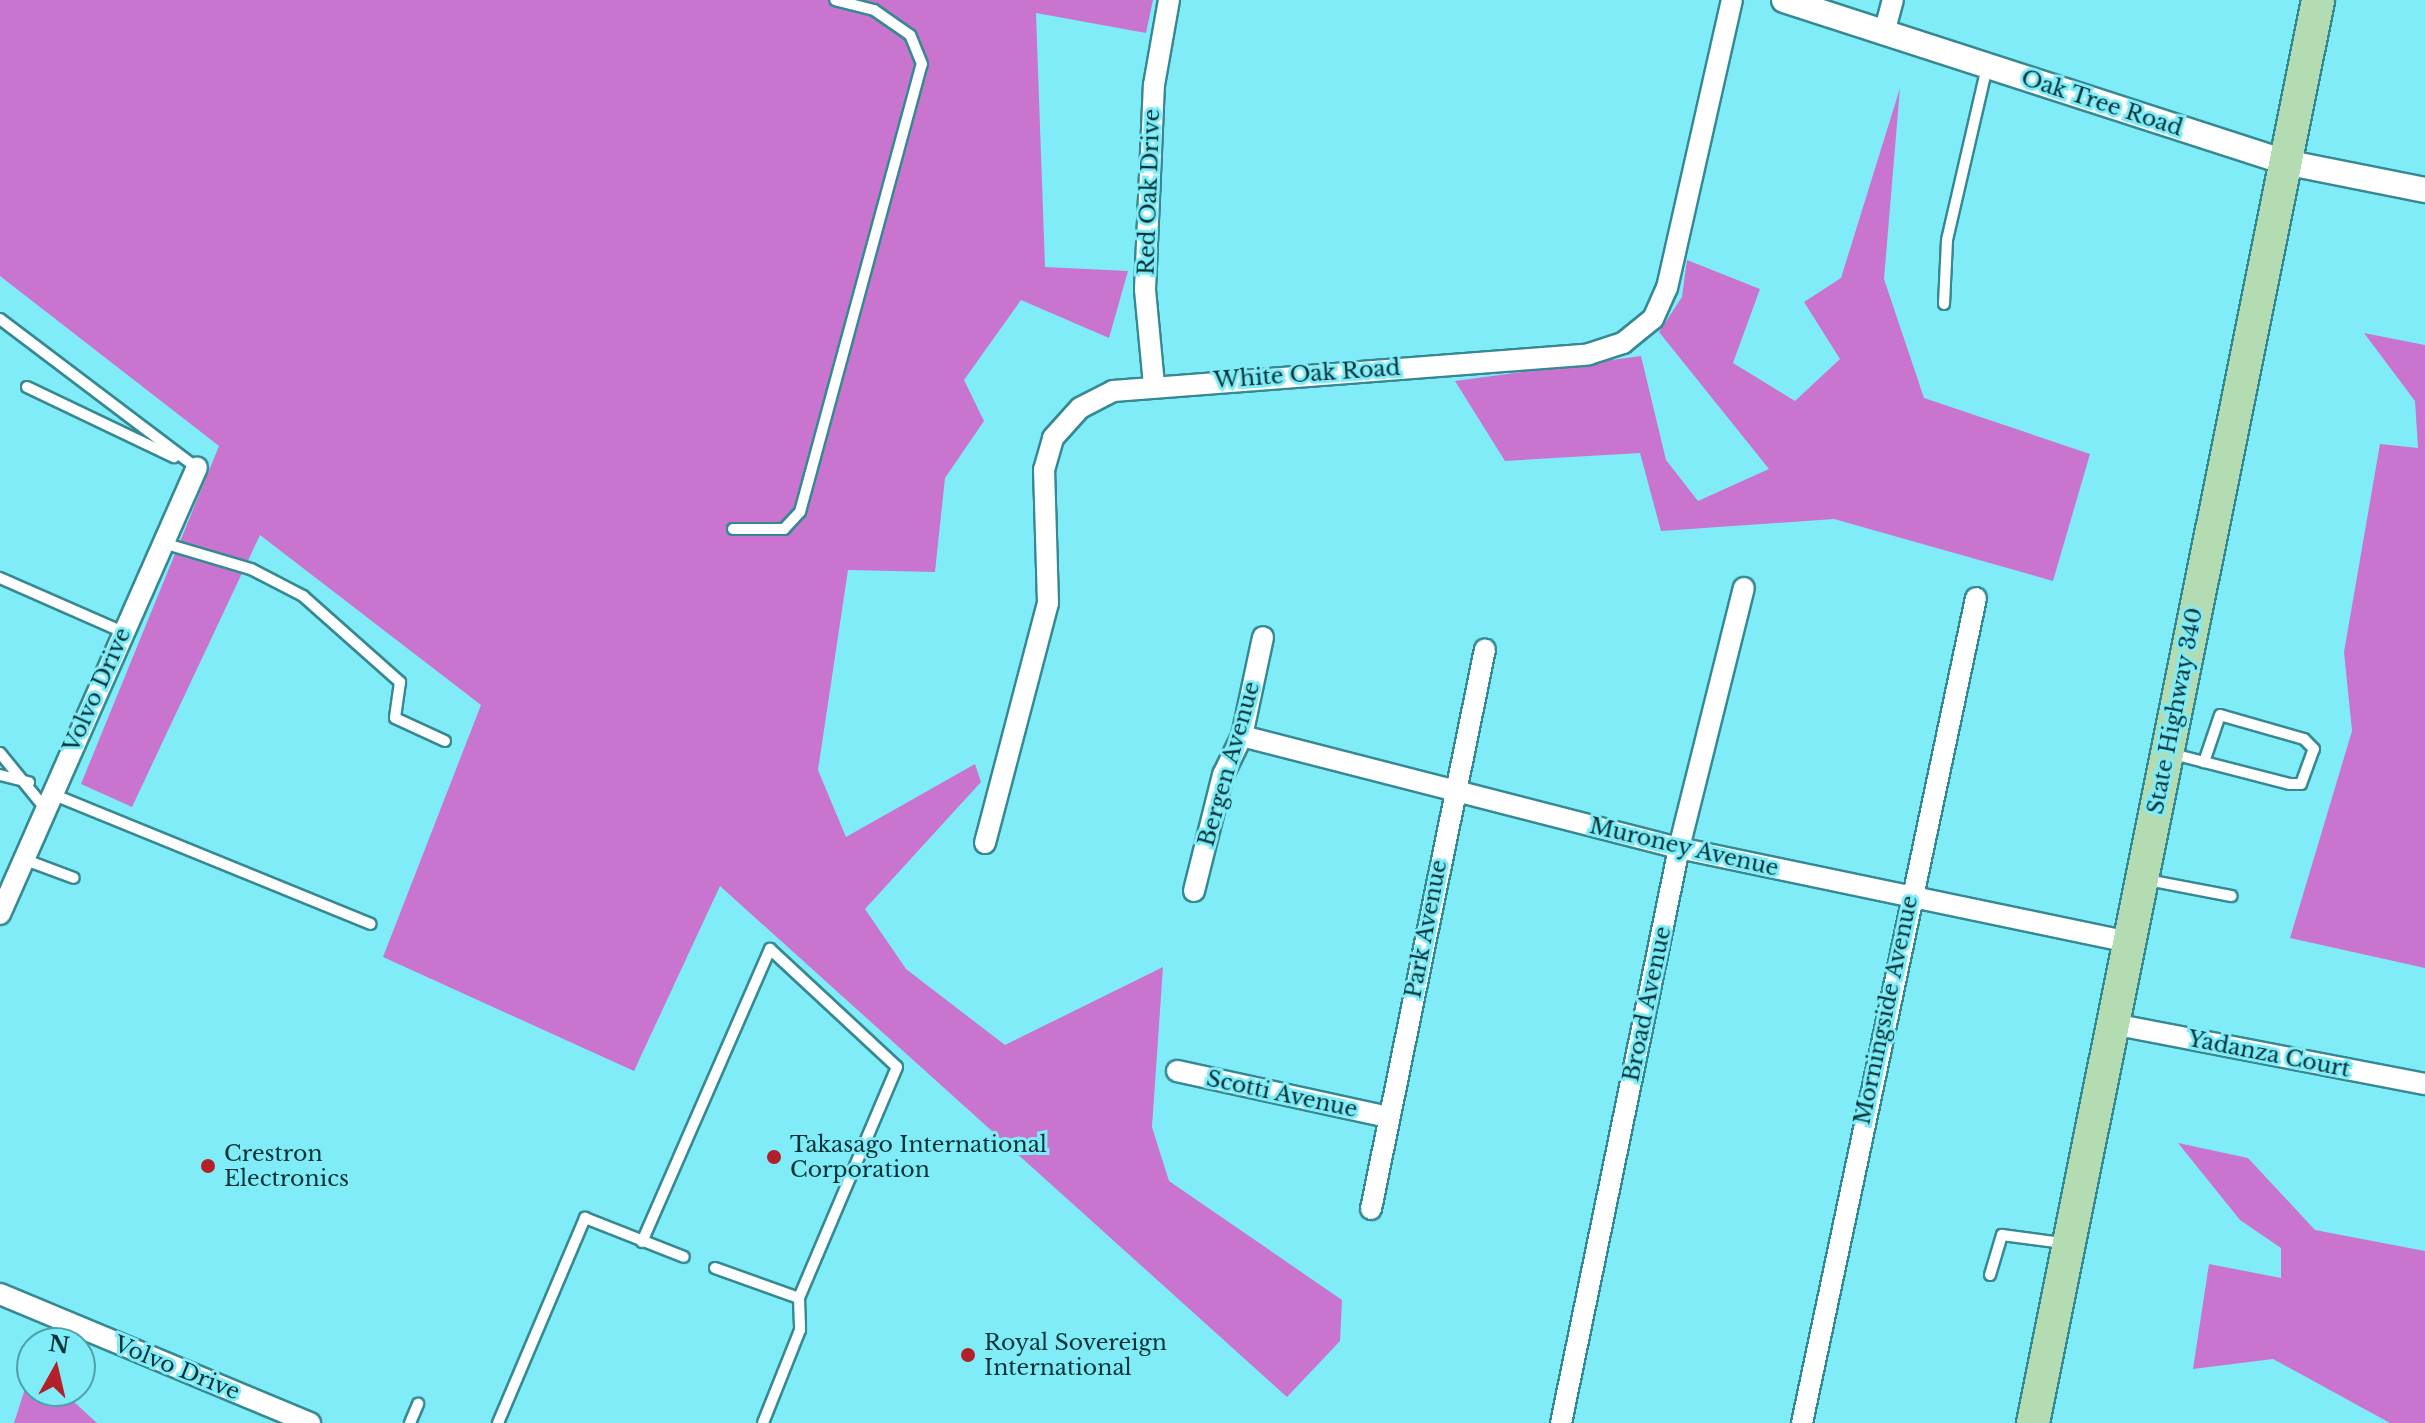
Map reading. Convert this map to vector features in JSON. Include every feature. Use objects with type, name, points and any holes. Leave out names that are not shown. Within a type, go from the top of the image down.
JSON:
[{"type":"main road","name":"State Highway 340","points":[[2033,1423],[2318,0]]},
{"type":"street","name":"Red Oak Drive","points":[[1154,385],[1146,274],[1154,85],[1169,0]]},
{"type":"street","name":"White Oak Road","points":[[985,843],[1048,603],[1044,470],[1053,438],[1080,408],[1113,391],[1154,385],[1589,354],[1623,343],[1653,319],[1667,288],[1732,0]]},
{"type":"street","name":"Oak Tree Road","points":[[1784,0],[1815,4],[1884,33],[2285,162],[2425,190]]},
{"type":"street","points":[[1884,33],[1893,0]]},
{"type":"street","name":"Volvo Drive","points":[[0,914],[47,800],[197,468]]},
{"type":"street","name":"Broad Avenue","points":[[1561,1423],[1679,848],[1744,588]]},
{"type":"street","name":"Morningside Avenue","points":[[1802,1423],[1909,896],[1976,598]]},
{"type":"street","name":"Bergen Avenue","points":[[1194,891],[1223,775],[1242,736],[1263,637]]},
{"type":"street","name":"Park Avenue","points":[[1371,1209],[1485,649]]},
{"type":"street","name":"Muroney Avenue","points":[[1242,736],[1679,848],[2129,942]]},
{"type":"street","name":"Yadanza Court","points":[[2113,1024],[2425,1084]]},
{"type":"street","name":"Scotti Avenue","points":[[1177,1071],[1388,1117]]},
{"type":"street","name":"Volvo Drive","points":[[0,1294],[284,1418],[310,1423]]},
{"type":"lane","points":[[733,529],[784,529],[800,512],[922,64],[910,35],[874,10],[835,0]]},
{"type":"lane","points":[[1944,304],[1947,240],[1987,66]]},
{"type":"lane","points":[[0,319],[197,468]]},
{"type":"lane","points":[[27,387],[197,468]]},
{"type":"lane","points":[[163,543],[251,569],[303,596],[400,682],[395,718],[445,741]]},
{"type":"lane","points":[[0,578],[123,632]]},
{"type":"lane","points":[[2167,752],[2204,762],[2301,784],[2314,749],[2304,739],[2220,715],[2204,762]]},
{"type":"lane","points":[[0,753],[47,800],[371,924]]},
{"type":"lane","points":[[0,775],[29,782]]},
{"type":"lane","points":[[23,859],[74,878]]},
{"type":"lane","points":[[2142,879],[2231,896]]},
{"type":"lane","points":[[642,1242],[770,949],[897,1067],[799,1298],[800,1330],[763,1423]]},
{"type":"lane","points":[[498,1423],[585,1218],[684,1257]]},
{"type":"lane","points":[[1990,1275],[2002,1235],[2069,1244]]},
{"type":"lane","points":[[715,1268],[799,1298]]},
{"type":"lane","points":[[410,1423],[418,1404]]},
{"type":"shaded area","points":[[0,0],[1153,0],[1146,33],[1036,13],[1045,267],[1128,271],[1109,338],[1021,300],[964,380],[984,421],[945,478],[935,572],[848,570],[818,770],[846,837],[975,764],[981,782],[865,909],[906,969],[1005,1045],[1163,967],[1152,1127],[1169,1181],[1342,1300],[1340,1341],[1287,1397],[720,886],[634,1071],[383,957],[481,705],[260,535],[132,807],[81,784],[219,446],[0,276]]},
{"type":"shaded area","points":[[1900,88],[1884,279],[1924,398],[2090,454],[2053,581],[1834,519],[1661,531],[1640,453],[1505,461],[1455,381],[1641,356],[1666,460],[1698,501],[1769,469],[1659,332],[1682,297],[1687,260],[1760,289],[1733,363],[1795,401],[1840,359],[1804,302],[1841,278]]},
{"type":"shaded area","points":[[2364,333],[2425,345],[2425,968],[2290,938],[2352,731],[2344,652],[2380,444],[2418,448],[2415,401]]},
{"type":"shaded area","points":[[2178,1143],[2248,1158],[2315,1230],[2425,1251],[2425,1423],[2390,1423],[2273,1359],[2193,1369],[2209,1264],[2281,1278],[2281,1248],[2240,1220]]},
{"type":"shaded area","points":[[19,1407],[80,1407],[97,1423],[14,1423]]},
{"type":"place","name":"Takasago International Corporation","points":[[774,1157]]},
{"type":"place","name":"Crestron Electronics","points":[[208,1166]]},
{"type":"place","name":"Royal Sovereign International","points":[[968,1355]]}]
